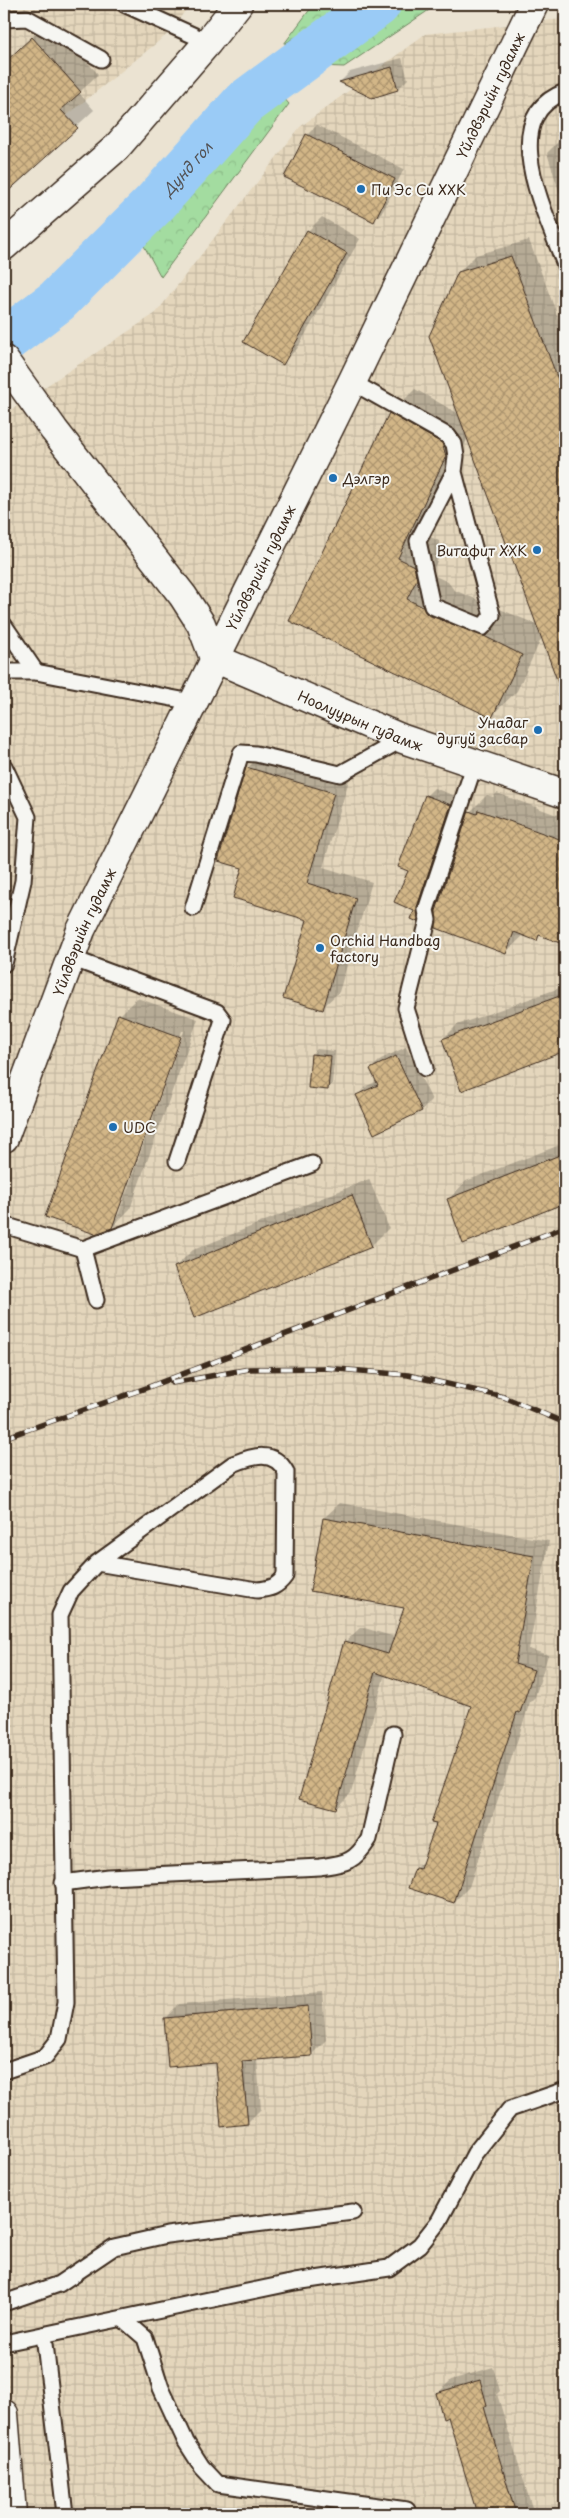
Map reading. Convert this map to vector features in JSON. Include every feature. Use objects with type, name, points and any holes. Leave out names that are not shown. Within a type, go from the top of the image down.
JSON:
[{"type":"main road","points":[[4,246],[116,148],[208,42],[238,4]]},
{"type":"main road","name":"Yйлдвэрийн гудамж","points":[[4,1138],[81,930],[192,702],[352,382],[534,4]]},
{"type":"main road","points":[[4,360],[54,430],[193,610],[208,640],[214,658]]},
{"type":"main road","name":"Ноолуурын гудамж","points":[[214,658],[403,739],[565,794]]},
{"type":"main road","points":[[4,2414],[12,2514]]},
{"type":"lane","points":[[124,4],[208,42]]},
{"type":"lane","points":[[4,19],[27,18],[101,59]]},
{"type":"lane","points":[[565,92],[554,96],[540,108],[531,126],[528,146],[531,170],[565,265]]},
{"type":"lane","points":[[352,382],[448,436],[454,444],[456,456],[454,472],[418,541],[432,606],[483,626],[492,616],[454,472]]},
{"type":"lane","points":[[4,626],[36,672]]},
{"type":"lane","points":[[4,672],[36,672],[192,702]]},
{"type":"lane","points":[[193,908],[241,753],[256,754],[340,774],[403,739]]},
{"type":"lane","points":[[425,1068],[406,1008],[428,920],[426,910],[475,763]]},
{"type":"lane","points":[[4,766],[28,817],[23,880],[4,964]]},
{"type":"lane","points":[[70,958],[217,1012],[223,1020],[177,1161]]},
{"type":"lane","points":[[4,1225],[83,1249],[312,1164]]},
{"type":"lane","points":[[83,1249],[96,1300]]},
{"type":"lane","points":[[4,2071],[45,2057],[59,2039],[66,2002],[60,1615],[71,1591],[97,1563],[233,1464],[255,1456],[274,1457],[281,1463],[286,1472],[285,1576],[279,1585],[272,1589],[257,1590],[97,1563]]},
{"type":"lane","points":[[63,1883],[108,1877],[320,1867],[347,1863],[359,1854],[369,1840],[393,1734]]},
{"type":"lane","points":[[4,2343],[295,2282],[389,2268],[420,2245],[439,2221],[475,2153],[510,2110],[565,2090]]},
{"type":"lane","points":[[4,2303],[59,2284],[114,2247],[167,2235],[353,2212]]},
{"type":"lane","points":[[123,2319],[145,2338],[161,2388],[186,2442],[202,2467],[218,2484],[406,2510]]},
{"type":"lane","points":[[44,2335],[66,2514]]},
{"type":"shaded area","points":[[4,4],[190,4],[169,33],[4,166]]},
{"type":"shaded area","points":[[565,12],[565,2514],[4,2514],[4,414],[156,313],[300,127],[425,34],[562,19]]},
{"type":"green space","points":[[314,4],[353,4],[284,44]]},
{"type":"green space","points":[[393,4],[438,4],[344,67],[317,66],[374,23]]},
{"type":"green space","points":[[277,90],[289,104],[161,277],[143,244],[206,159]]},
{"type":"building","points":[[32,37],[81,92],[61,110],[78,128],[4,195],[4,63]]},
{"type":"building","points":[[392,67],[398,90],[372,98],[339,82]]},
{"type":"building","points":[[306,134],[395,179],[374,222],[284,177]]},
{"type":"building","points":[[307,230],[347,253],[283,365],[243,342]]},
{"type":"building","name":"Витафит ХХК","points":[[511,256],[565,398],[565,696],[563,696],[429,336],[458,272]]},
{"type":"building","points":[[389,413],[442,443],[446,456],[398,558],[414,566],[417,579],[407,599],[423,607],[428,615],[484,636],[522,655],[492,718],[289,621]]},
{"type":"building","points":[[246,767],[334,793],[307,883],[356,898],[323,1010],[283,998],[307,920],[233,898],[242,868],[218,861]]},
{"type":"building","points":[[425,795],[451,805],[417,907],[418,922],[411,919],[414,911],[394,902],[408,871],[398,867]]},
{"type":"building","points":[[478,810],[565,841],[565,945],[539,935],[537,941],[514,932],[506,954],[436,928],[436,911],[469,811],[477,814]]},
{"type":"building","points":[[565,994],[565,1051],[461,1091],[442,1039]]},
{"type":"building","name":"UDC","points":[[118,1014],[181,1037],[112,1228],[95,1234],[45,1217]]},
{"type":"building","points":[[311,1054],[331,1056],[328,1090],[308,1088]]},
{"type":"building","points":[[396,1056],[422,1111],[374,1134],[356,1095],[378,1085],[370,1069]]},
{"type":"building","points":[[565,1153],[565,1203],[463,1244],[447,1199]]},
{"type":"building","points":[[352,1195],[372,1247],[194,1318],[174,1267]]},
{"type":"building","points":[[323,1518],[534,1556],[515,1664],[534,1670],[520,1713],[517,1712],[454,1903],[408,1888],[415,1868],[420,1869],[436,1824],[431,1823],[471,1706],[375,1672],[336,1809],[299,1799],[344,1641],[388,1654],[404,1608],[310,1591]]},
{"type":"building","points":[[308,2006],[312,2056],[242,2061],[248,2124],[221,2127],[216,2063],[168,2067],[164,2018]]},
{"type":"building","points":[[480,2380],[487,2405],[484,2407],[516,2514],[477,2514],[448,2417],[443,2419],[436,2393]]},
{"type":"waterway","name":"Дунд гол","points":[[4,341],[57,301],[154,204],[244,103],[378,4]]},
{"type":"railway","points":[[4,1438],[146,1388],[565,1227]]},
{"type":"railway","points":[[172,1383],[249,1369],[326,1368],[408,1375],[504,1397],[565,1423]]},
{"type":"place","name":"Пи Эс Си ХХК","points":[[361,189]]},
{"type":"place","name":"Дэлгэр","points":[[333,478]]},
{"type":"place","name":"Витафит ХХК","points":[[537,550]]},
{"type":"place","name":"Унадаг дугуй засвар","points":[[538,730]]},
{"type":"place","name":"Orchid Handbag factory","points":[[320,948]]},
{"type":"place","name":"UDC","points":[[113,1127]]}]
